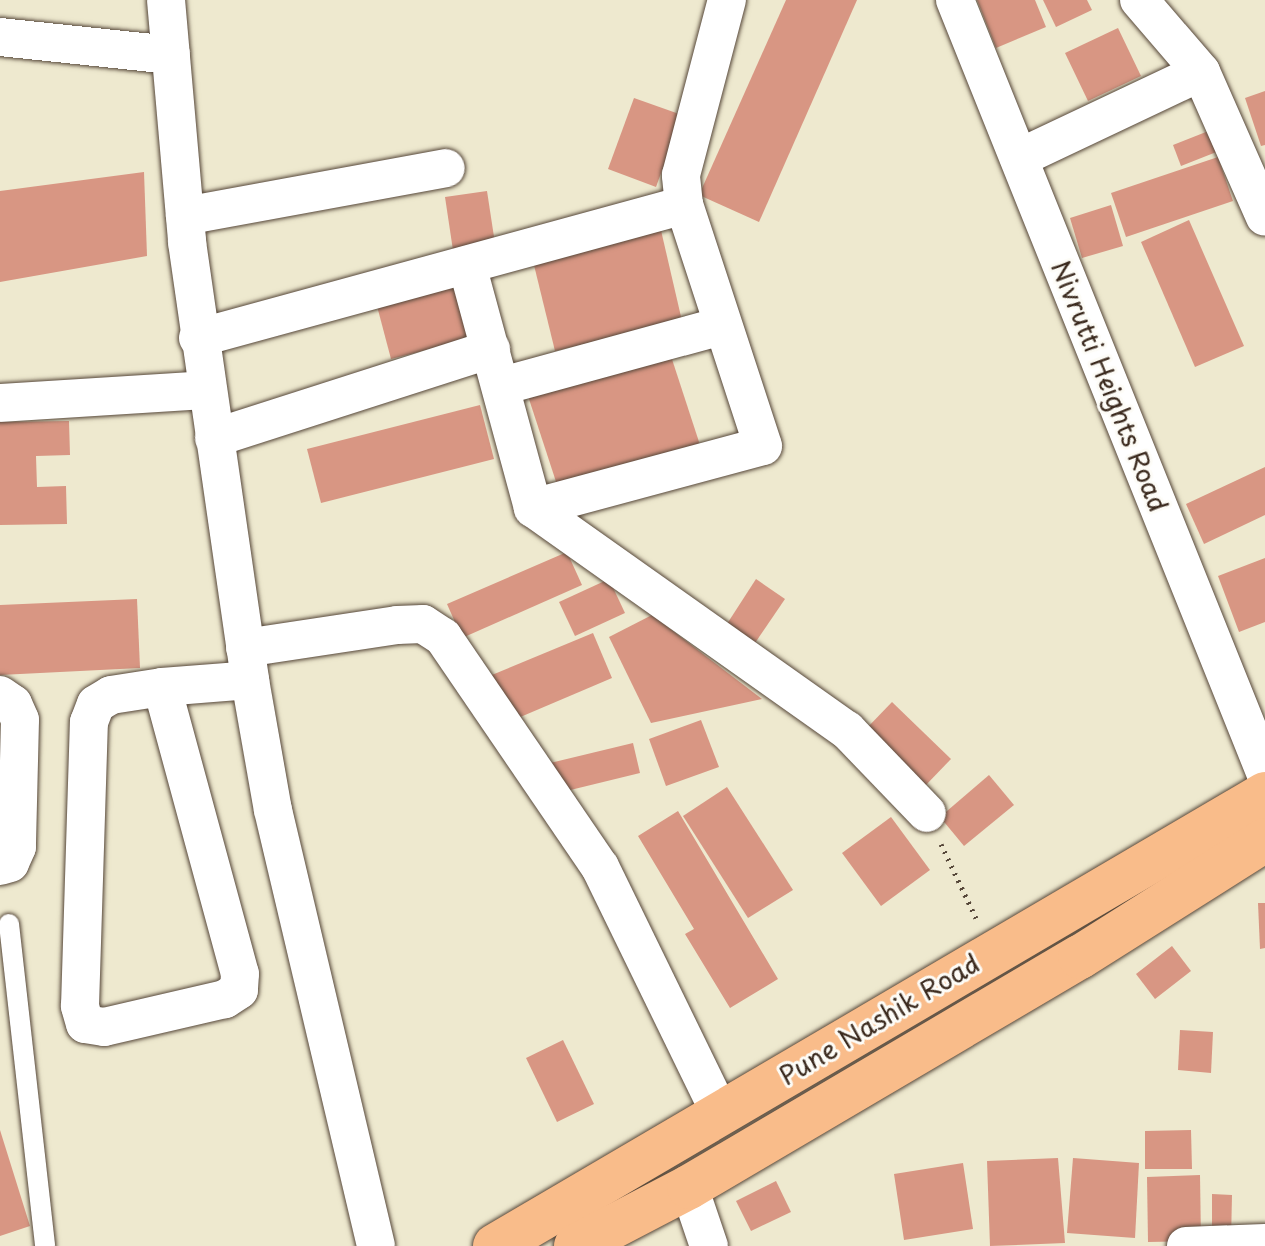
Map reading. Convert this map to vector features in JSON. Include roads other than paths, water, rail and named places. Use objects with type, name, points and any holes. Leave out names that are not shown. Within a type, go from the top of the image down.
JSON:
[{"type":"highway","name":"Pune Nashik Road","points":[[495,1246],[1265,794]]},
{"type":"highway","name":"Pune Nashik Road","points":[[576,1246],[689,1187],[1080,957],[1265,840]]},
{"type":"street","points":[[166,0],[198,338],[248,664],[273,810],[376,1246]]},
{"type":"street","points":[[533,508],[763,446],[684,205],[681,175],[727,0]]},
{"type":"street","name":"Nivrutti Heights Road","points":[[955,0],[1265,772]]},
{"type":"street","points":[[1139,0],[1201,72],[1265,217]]},
{"type":"street","points":[[0,37],[171,55]]},
{"type":"street","points":[[1019,158],[1201,72]]},
{"type":"street","points":[[185,216],[446,168]]},
{"type":"street","points":[[198,338],[684,205]]},
{"type":"street","points":[[467,265],[533,508],[847,730],[927,813]]},
{"type":"street","points":[[502,386],[722,326]]},
{"type":"street","points":[[214,438],[491,349]]},
{"type":"street","points":[[0,403],[206,390]]},
{"type":"street","points":[[162,687],[240,974],[239,990],[225,999],[119,1024],[85,1024],[80,1006],[89,722],[96,704],[111,695],[162,687],[397,625],[423,624],[443,637],[600,867],[721,1115]]},
{"type":"street","points":[[0,695],[13,704],[20,720],[17,847],[10,863],[0,866]]},
{"type":"street","points":[[689,1187],[709,1246]]},
{"type":"street","points":[[1186,1246],[1250,1244]]},
{"type":"lane","points":[[9,924],[45,1246]]}]
